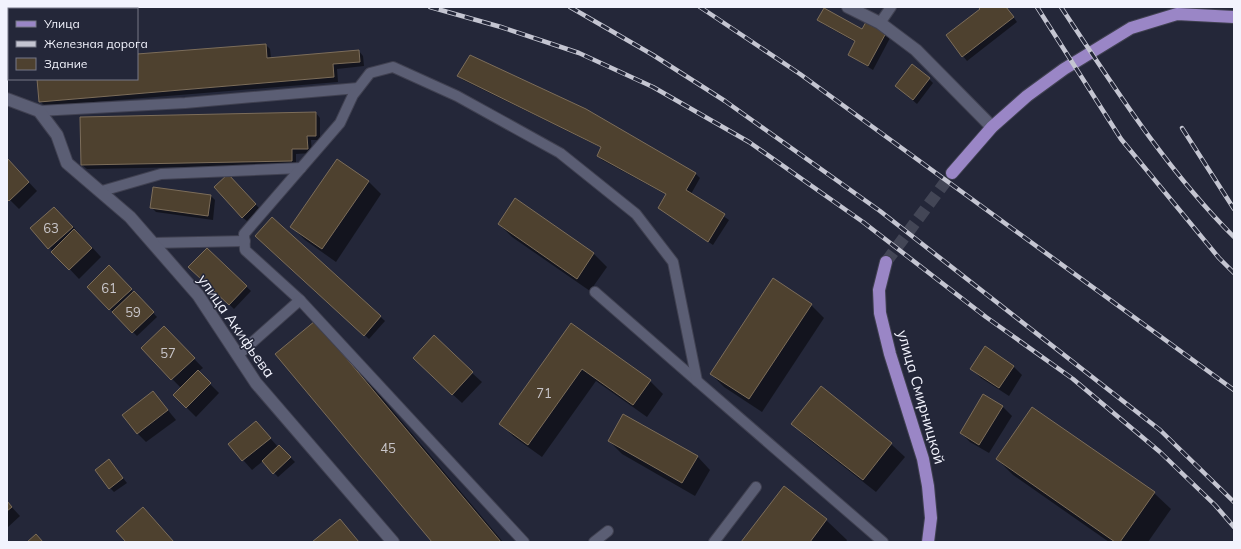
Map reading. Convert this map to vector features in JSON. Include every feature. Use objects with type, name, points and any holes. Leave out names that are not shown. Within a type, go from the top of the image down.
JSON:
[{"type":"main road","points":[[952,174],[992,127],[1027,96],[1064,69],[1131,28],[1177,14],[1234,18]]},
{"type":"main road","name":"улица Смирницкой","points":[[886,262],[879,290],[880,313],[890,354],[923,459],[928,486],[931,518],[928,542]]},
{"type":"street","points":[[848,7],[880,23],[916,50],[992,127]]},
{"type":"street","points":[[7,99],[39,111]]},
{"type":"street","name":"улица Акифьева","points":[[39,111],[57,135],[67,163],[102,191],[130,217],[198,295],[256,383],[393,542]]},
{"type":"lane","points":[[880,23],[892,7]]},
{"type":"lane","points":[[524,542],[300,300],[245,250],[244,234],[340,123],[358,88],[370,73],[393,67],[457,96],[560,153],[636,214],[673,262],[697,381]]},
{"type":"lane","points":[[39,111],[185,103],[358,88]]},
{"type":"lane","points":[[102,191],[160,174],[301,168]]},
{"type":"lane","points":[[152,243],[245,241]]},
{"type":"lane","points":[[595,292],[883,542]]},
{"type":"lane","points":[[238,355],[300,300]]},
{"type":"lane","points":[[714,542],[756,487]]},
{"type":"lane","points":[[594,542],[608,531]]},
{"type":"building","points":[[978,7],[1006,7],[1014,17],[962,57],[946,35],[980,9]]},
{"type":"building","points":[[824,8],[862,29],[866,22],[886,33],[868,66],[848,55],[855,41],[817,20]]},
{"type":"building","points":[[266,44],[267,58],[359,50],[360,62],[333,64],[334,77],[39,102],[37,80],[138,80],[138,54]]},
{"type":"building","points":[[470,55],[586,109],[696,173],[686,190],[725,214],[708,242],[658,208],[666,194],[597,156],[601,147],[457,76]]},
{"type":"building","points":[[912,64],[930,78],[913,100],[895,86]]},
{"type":"building","points":[[316,112],[316,136],[307,136],[308,149],[292,149],[292,161],[81,165],[80,117]]},
{"type":"building","points":[[7,158],[29,182],[9,201],[7,199]]},
{"type":"building","points":[[337,159],[369,181],[322,249],[290,227]]},
{"type":"building","points":[[228,174],[256,204],[242,218],[214,187]]},
{"type":"building","points":[[153,187],[211,195],[208,216],[150,208]]},
{"type":"building","points":[[515,198],[594,253],[577,279],[498,224]]},
{"type":"building","points":[[54,207],[73,227],[48,249],[30,228]]},
{"type":"building","points":[[272,217],[381,316],[364,336],[255,236]]},
{"type":"building","points":[[74,229],[92,248],[69,270],[51,252]]},
{"type":"building","points":[[207,248],[247,286],[229,305],[188,267]]},
{"type":"building","points":[[109,265],[132,289],[109,310],[87,287]]},
{"type":"building","points":[[773,278],[812,304],[749,399],[710,374]]},
{"type":"building","points":[[134,291],[154,312],[132,333],[112,312]]},
{"type":"building","points":[[315,321],[501,542],[432,542],[275,354]]},
{"type":"building","points":[[571,323],[651,380],[633,405],[582,369],[528,445],[499,424]]},
{"type":"building","points":[[164,326],[195,358],[171,380],[141,348]]},
{"type":"building","points":[[434,335],[473,372],[452,395],[413,358]]},
{"type":"building","points":[[985,346],[1014,366],[999,388],[970,369]]},
{"type":"building","points":[[198,370],[211,383],[186,408],[173,395]]},
{"type":"building","points":[[821,386],[892,443],[863,480],[791,424]]},
{"type":"building","points":[[153,391],[168,410],[137,434],[122,415]]},
{"type":"building","points":[[983,394],[1003,406],[979,445],[960,433]]},
{"type":"building","points":[[1032,407],[1155,492],[1120,542],[1115,542],[996,459]]},
{"type":"building","points":[[623,414],[698,456],[682,483],[608,441]]},
{"type":"building","points":[[256,421],[271,438],[242,461],[228,444]]},
{"type":"building","points":[[279,445],[291,457],[273,474],[262,461]]},
{"type":"building","points":[[109,459],[123,478],[109,489],[95,470]]},
{"type":"building","points":[[784,486],[827,519],[810,542],[741,542]]},
{"type":"building","points":[[7,501],[12,507],[7,511]]},
{"type":"building","points":[[143,507],[174,542],[126,542],[116,531]]},
{"type":"building","points":[[340,519],[359,542],[312,542]]},
{"type":"building","points":[[36,534],[43,542],[27,542]]},
{"type":"tunnel","points":[[886,262],[952,173]]},
{"type":"railway","points":[[430,7],[501,27],[579,53],[653,87],[749,142],[863,222],[986,317],[1073,379],[1160,452],[1215,505],[1234,527]]},
{"type":"railway","points":[[570,7],[653,55],[725,101],[880,211],[1160,430],[1234,502]]},
{"type":"railway","points":[[700,7],[800,74],[1234,390]]},
{"type":"railway","points":[[1037,7],[1121,139],[1219,258],[1234,273]]},
{"type":"railway","points":[[1061,7],[1121,97],[1163,155],[1209,211],[1234,237]]},
{"type":"railway","points":[[1182,128],[1234,209]]}]
